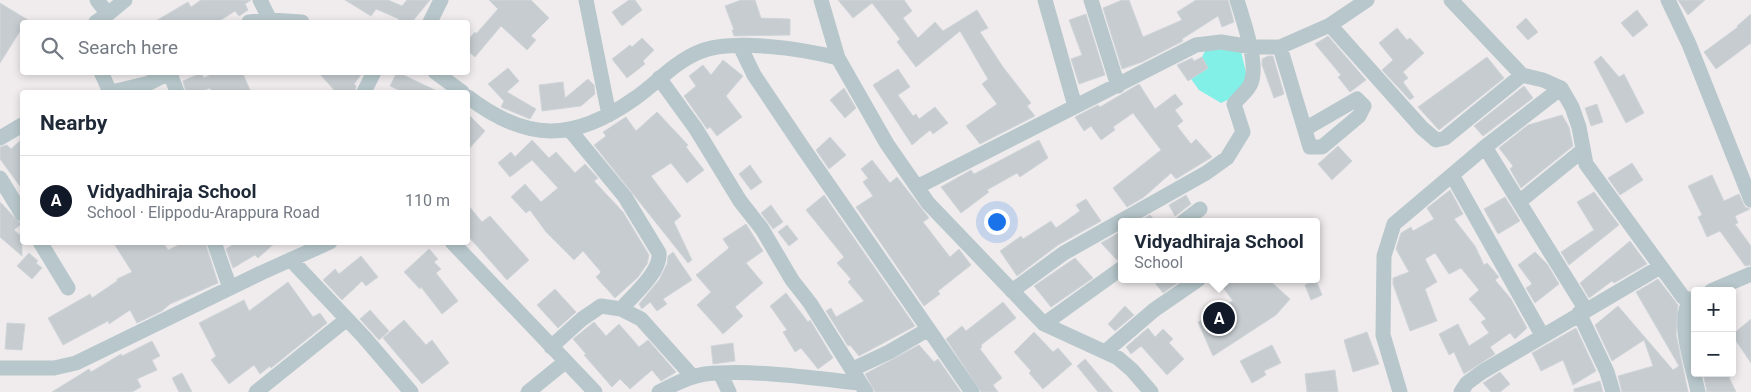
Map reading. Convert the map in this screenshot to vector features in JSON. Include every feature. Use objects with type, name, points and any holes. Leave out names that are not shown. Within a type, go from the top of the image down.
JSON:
[{"type":"street","points":[[97,0],[102,18],[125,0]]},
{"type":"street","points":[[260,0],[270,20]]},
{"type":"street","points":[[431,20],[441,0]]},
{"type":"street","points":[[586,0],[610,115]]},
{"type":"street","points":[[822,0],[838,58],[887,144],[928,202],[1044,324],[1118,358],[1132,370],[1151,392]]},
{"type":"street","points":[[1045,0],[1075,106]]},
{"type":"street","points":[[1091,0],[1118,86]]},
{"type":"street","points":[[1127,218],[1192,182],[1227,158],[1243,132],[1234,104],[1251,83],[1252,47],[1237,0]]},
{"type":"street","points":[[917,188],[1196,45],[1221,42],[1252,47],[1280,47],[1330,25],[1367,0]]},
{"type":"street","points":[[1452,0],[1522,75],[1543,80],[1561,88],[1572,107],[1579,127],[1586,164],[1683,297],[1691,298]]},
{"type":"street","points":[[1668,0],[1689,44],[1751,200]]},
{"type":"street","points":[[1330,25],[1422,128],[1436,140],[1445,138],[1522,75]]},
{"type":"street","points":[[470,99],[490,114],[513,125],[534,130],[569,129],[610,115],[636,98],[679,63],[700,51],[740,46],[783,47],[838,58]]},
{"type":"street","points":[[740,46],[754,75],[797,140],[927,330],[972,392]]},
{"type":"street","points":[[1280,47],[1310,147],[1322,147],[1359,116],[1364,106],[1357,99],[1305,129]]},
{"type":"street","points":[[102,75],[110,90]]},
{"type":"street","points":[[131,90],[166,75]]},
{"type":"street","points":[[171,75],[176,90]]},
{"type":"street","points":[[365,90],[372,75]]},
{"type":"street","points":[[439,75],[459,90]]},
{"type":"street","points":[[659,78],[696,130],[740,201],[762,229],[792,280],[810,303],[859,382]]},
{"type":"street","points":[[1400,392],[1383,335],[1384,256],[1394,224],[1452,174],[1561,88]]},
{"type":"street","points":[[0,138],[20,126]]},
{"type":"street","points":[[569,129],[625,197],[659,253],[660,262],[654,272],[621,309]]},
{"type":"street","points":[[1485,148],[1583,312],[1613,392]]},
{"type":"street","points":[[1519,202],[1583,150]]},
{"type":"street","points":[[1452,174],[1542,335]]},
{"type":"street","points":[[0,178],[20,211]]},
{"type":"street","points":[[1188,218],[1200,209]]},
{"type":"street","points":[[1012,291],[1064,253],[1118,223]]},
{"type":"street","points":[[42,245],[68,288]]},
{"type":"street","points":[[215,245],[230,288]]},
{"type":"street","points":[[0,368],[54,368],[76,363],[230,288],[324,245]]},
{"type":"street","points":[[455,245],[595,392]]},
{"type":"street","points":[[292,261],[347,319],[411,392]]},
{"type":"street","points":[[1461,392],[1467,383],[1482,372],[1660,267]]},
{"type":"street","points":[[1044,324],[1118,271]]},
{"type":"street","points":[[1720,287],[1751,274]]},
{"type":"street","points":[[1105,352],[1154,310],[1193,283]]},
{"type":"street","points":[[1691,299],[1684,308],[1684,327],[1698,392]]},
{"type":"street","points":[[552,347],[582,319],[601,306],[621,309],[642,319],[693,377]]},
{"type":"street","points":[[256,392],[347,319]]},
{"type":"street","points":[[659,392],[704,374],[786,376],[859,382],[889,352],[927,330]]},
{"type":"street","points":[[528,392],[565,362]]},
{"type":"street","points":[[722,374],[729,392]]},
{"type":"water","points":[[1240,47],[1248,81],[1236,96],[1221,103],[1199,90],[1191,79],[1205,51]]},
{"type":"building","points":[[201,0],[251,0],[245,4],[248,10],[239,16],[235,11],[221,20],[157,20],[188,2],[191,7]]},
{"type":"building","points":[[345,0],[388,0],[402,6],[407,0],[430,0],[414,20],[398,20],[376,9],[371,16]]},
{"type":"building","points":[[489,0],[531,0],[549,18],[531,36],[536,40],[527,50],[501,26],[475,57],[470,53],[470,38],[475,32],[476,34],[498,9]]},
{"type":"building","points":[[629,0],[635,0],[642,10],[622,26],[612,12]]},
{"type":"building","points":[[741,0],[755,0],[761,18],[790,19],[790,35],[734,36],[732,30],[734,30],[725,6]]},
{"type":"building","points":[[838,0],[904,0],[912,11],[903,18],[918,38],[935,22],[943,31],[977,10],[988,28],[980,32],[1003,67],[1031,103],[1027,106],[1035,116],[980,144],[966,126],[997,104],[982,84],[988,79],[960,31],[916,67],[897,42],[900,39],[872,3],[853,18]]},
{"type":"building","points":[[1122,0],[1129,0],[1143,37],[1182,20],[1177,12],[1196,0],[1228,0],[1234,22],[1222,27],[1218,16],[1182,39],[1183,41],[1142,62],[1122,69],[1103,8]]},
{"type":"building","points":[[1678,0],[1705,0],[1688,15]]},
{"type":"building","points":[[0,3],[28,20],[20,20],[20,31],[0,63]]},
{"type":"building","points":[[1637,10],[1648,25],[1633,37],[1621,23]]},
{"type":"building","points":[[1086,14],[1105,75],[1079,84],[1071,59],[1082,55],[1069,20]]},
{"type":"building","points":[[1751,14],[1751,43],[1716,69],[1704,52],[1738,27]]},
{"type":"building","points":[[1526,18],[1538,32],[1528,40],[1516,27]]},
{"type":"building","points":[[1397,28],[1407,40],[1410,38],[1424,53],[1403,72],[1408,78],[1403,82],[1414,97],[1410,100],[1382,70],[1393,60],[1379,43]]},
{"type":"building","points":[[1328,36],[1366,80],[1350,92],[1338,77],[1341,75],[1315,44]]},
{"type":"building","points":[[642,38],[654,50],[643,61],[645,64],[627,78],[612,59],[630,45],[632,47]]},
{"type":"building","points":[[1273,56],[1284,94],[1274,98],[1262,65],[1262,59]]},
{"type":"building","points":[[1601,56],[1619,77],[1624,74],[1644,113],[1626,123],[1594,62]]},
{"type":"building","points":[[1202,57],[1208,68],[1188,81],[1177,65],[1192,58],[1194,61]]},
{"type":"building","points":[[1487,57],[1504,78],[1439,130],[1418,107]]},
{"type":"building","points":[[723,60],[743,76],[726,96],[742,117],[717,136],[710,127],[707,129],[684,96],[696,86],[689,76],[703,65],[711,75]]},
{"type":"building","points":[[508,68],[519,81],[507,92],[536,109],[530,119],[501,107],[504,101],[488,84]]},
{"type":"building","points":[[898,69],[910,87],[898,95],[913,116],[916,114],[919,119],[935,107],[948,123],[933,134],[930,130],[912,145],[873,85]]},
{"type":"building","points":[[196,75],[202,75],[204,78],[210,75],[243,75],[250,90],[211,90],[210,88],[205,90],[185,90],[183,81]]},
{"type":"building","points":[[321,75],[361,75],[354,84],[356,86],[355,90],[334,90]]},
{"type":"building","points":[[396,75],[403,75],[435,90],[399,90],[390,86]]},
{"type":"building","points":[[588,79],[594,85],[595,94],[581,106],[542,111],[539,85],[563,82],[565,98]]},
{"type":"building","points":[[1139,84],[1155,109],[1175,94],[1183,104],[1175,110],[1183,121],[1177,126],[1191,144],[1196,139],[1212,157],[1176,179],[1171,173],[1144,197],[1127,207],[1113,188],[1161,150],[1133,113],[1113,127],[1115,130],[1101,140],[1091,126],[1084,131],[1075,117],[1098,105],[1100,107]]},
{"type":"building","points":[[1524,86],[1533,98],[1483,136],[1474,126]]},
{"type":"building","points":[[844,88],[856,108],[845,118],[830,100]]},
{"type":"building","points":[[1597,104],[1603,122],[1591,126],[1585,108]]},
{"type":"building","points":[[657,112],[688,145],[686,147],[704,170],[687,183],[671,163],[651,176],[681,216],[674,222],[692,260],[688,263],[594,145],[606,136],[603,132],[626,117],[636,131]]},
{"type":"building","points":[[1562,115],[1569,127],[1573,146],[1521,188],[1510,169],[1513,166],[1499,148],[1528,125]]},
{"type":"building","points":[[470,116],[485,131],[470,148]]},
{"type":"building","points":[[830,137],[846,155],[829,169],[816,150]]},
{"type":"building","points":[[532,140],[549,158],[556,152],[575,173],[585,164],[598,178],[594,181],[623,212],[649,255],[647,264],[638,277],[615,298],[596,277],[601,272],[583,251],[574,260],[546,232],[530,210],[526,213],[511,197],[525,184],[541,202],[558,188],[532,160],[510,177],[498,163],[511,152],[515,157]]},
{"type":"building","points":[[1039,140],[1048,158],[1020,177],[1017,173],[987,190],[989,192],[961,213],[941,187],[971,170],[974,174]]},
{"type":"building","points":[[20,141],[20,186],[0,159],[0,147],[7,145],[11,149]]},
{"type":"building","points":[[1338,146],[1352,161],[1332,180],[1318,164]]},
{"type":"building","points":[[872,160],[890,183],[897,177],[929,218],[923,222],[950,257],[959,249],[971,265],[938,291],[940,294],[924,306],[856,207],[873,196],[863,182],[868,178],[861,169]]},
{"type":"building","points":[[1632,163],[1643,180],[1620,195],[1608,178]]},
{"type":"building","points":[[750,165],[762,182],[751,190],[739,174]]},
{"type":"building","points":[[1712,175],[1724,201],[1739,194],[1745,207],[1750,209],[1735,216],[1738,223],[1735,224],[1751,246],[1751,265],[1745,266],[1720,231],[1707,237],[1698,217],[1702,215],[1688,186]]},
{"type":"building","points":[[1450,190],[1463,214],[1454,219],[1475,246],[1484,265],[1487,263],[1499,277],[1495,280],[1511,299],[1527,328],[1515,339],[1510,333],[1490,347],[1495,354],[1464,374],[1454,352],[1449,355],[1439,334],[1458,324],[1469,346],[1489,333],[1481,322],[1486,319],[1469,299],[1479,290],[1461,268],[1449,274],[1435,253],[1425,259],[1437,282],[1425,289],[1437,321],[1410,331],[1393,284],[1393,278],[1409,272],[1396,249],[1401,233],[1411,227],[1413,231],[1434,219],[1427,208]]},
{"type":"building","points":[[1594,192],[1619,225],[1569,265],[1561,252],[1594,230],[1577,202]]},
{"type":"building","points":[[824,195],[915,326],[859,356],[850,345],[848,346],[826,311],[831,308],[836,317],[864,301],[848,282],[851,279],[837,263],[844,257],[806,210]]},
{"type":"building","points":[[1186,195],[1191,204],[1175,216],[1169,205]]},
{"type":"building","points":[[1505,197],[1520,221],[1498,234],[1484,209]]},
{"type":"building","points":[[1086,199],[1101,221],[1058,245],[1017,276],[1000,251],[1021,236],[1023,239],[1051,221],[1056,228],[1080,211],[1076,205]]},
{"type":"building","points":[[0,202],[20,223],[14,230],[20,235],[22,256],[0,237]]},
{"type":"building","points":[[771,205],[783,222],[773,229],[761,213]]},
{"type":"building","points":[[470,207],[482,222],[490,216],[529,260],[507,280],[470,238]]},
{"type":"building","points":[[746,224],[763,251],[746,263],[763,283],[735,307],[743,316],[723,334],[697,305],[711,292],[696,275],[729,248],[723,239]]},
{"type":"building","points":[[787,225],[798,239],[789,246],[778,232]]},
{"type":"building","points":[[1118,233],[1118,260],[1117,260],[1101,243]]},
{"type":"building","points":[[1630,241],[1647,264],[1614,283],[1612,281],[1589,298],[1580,283]]},
{"type":"building","points":[[115,245],[165,245],[168,250],[179,245],[206,245],[218,283],[170,304],[162,311],[137,323],[130,310],[109,324],[108,321],[63,345],[48,318],[90,294],[92,298],[117,281],[117,279],[132,272]]},
{"type":"building","points":[[232,245],[273,245],[258,258],[255,255],[233,268],[226,249]]},
{"type":"building","points":[[429,249],[438,259],[434,262],[441,269],[436,273],[458,301],[442,314],[421,287],[420,289],[404,272]]},
{"type":"building","points":[[673,252],[692,280],[663,299],[667,304],[657,311],[650,302],[642,309],[639,304],[659,280],[667,264],[668,256]]},
{"type":"building","points":[[1535,252],[1547,264],[1559,284],[1535,303],[1526,288],[1532,284],[1518,265]]},
{"type":"building","points":[[29,253],[38,261],[36,263],[42,268],[32,279],[17,266]]},
{"type":"building","points":[[361,256],[378,277],[366,286],[362,281],[342,300],[323,280],[335,269],[339,274]]},
{"type":"building","points":[[1075,258],[1093,278],[1051,307],[1034,286]]},
{"type":"building","points":[[1658,279],[1678,305],[1676,334],[1688,392],[1622,392],[1618,376],[1653,366],[1644,340],[1612,361],[1595,325],[1618,306],[1673,370],[1679,366],[1636,292]]},
{"type":"building","points":[[288,282],[313,317],[320,313],[327,323],[271,368],[270,366],[260,374],[254,365],[229,384],[211,360],[216,356],[199,323],[244,300],[249,311]]},
{"type":"building","points":[[1155,283],[1177,283],[1163,293]]},
{"type":"building","points":[[1220,283],[1272,283],[1290,299],[1276,315],[1213,356],[1198,322],[1218,313],[1216,309],[1233,301]]},
{"type":"building","points":[[1317,283],[1322,295],[1311,300],[1305,285]]},
{"type":"building","points":[[555,289],[576,312],[558,328],[537,305]]},
{"type":"building","points":[[786,293],[808,322],[810,320],[833,358],[818,369],[801,348],[795,352],[783,332],[787,330],[770,306]]},
{"type":"building","points":[[1003,302],[1016,318],[981,345],[980,349],[1002,378],[993,385],[998,392],[981,392],[946,339],[962,326],[966,331]]},
{"type":"building","points":[[1125,306],[1134,315],[1115,331],[1108,324]]},
{"type":"building","points":[[370,310],[389,331],[379,340],[360,319]]},
{"type":"building","points":[[1751,319],[1751,363],[1736,341],[1736,332]]},
{"type":"building","points":[[404,320],[426,345],[432,340],[449,363],[422,384],[383,338]]},
{"type":"building","points":[[594,322],[606,336],[619,324],[639,347],[648,340],[676,372],[661,381],[652,370],[630,389],[620,379],[612,387],[584,355],[586,354],[573,339]]},
{"type":"building","points":[[7,323],[25,324],[22,350],[5,349]]},
{"type":"building","points":[[1148,328],[1155,337],[1163,329],[1173,339],[1169,343],[1184,359],[1167,375],[1141,346],[1131,354],[1126,347]]},
{"type":"building","points":[[1576,328],[1596,371],[1573,385],[1563,360],[1541,371],[1532,353]]},
{"type":"building","points":[[1034,332],[1053,352],[1058,348],[1072,364],[1043,389],[1029,373],[1031,371],[1014,352]]},
{"type":"building","points":[[1367,332],[1379,364],[1353,372],[1344,340]]},
{"type":"building","points":[[152,341],[160,356],[152,360],[157,370],[137,379],[141,387],[132,392],[52,392],[89,369],[91,372],[121,354],[122,356]]},
{"type":"building","points":[[733,343],[735,361],[713,364],[711,346]]},
{"type":"building","points":[[919,345],[934,362],[938,359],[961,392],[875,392],[865,374]]},
{"type":"building","points":[[1272,345],[1281,363],[1264,371],[1266,375],[1252,383],[1240,361]]},
{"type":"building","points":[[1085,359],[1113,392],[1098,392],[1077,366]]},
{"type":"building","points":[[1335,370],[1338,392],[1307,392],[1305,374]]},
{"type":"building","points":[[1500,372],[1510,384],[1500,392],[1491,392],[1483,383]]},
{"type":"building","points":[[182,373],[192,392],[179,392],[172,378]]},
{"type":"building","points":[[1704,377],[1729,377],[1736,392],[1707,392]]},
{"type":"building","points":[[1600,381],[1603,392],[1574,392],[1574,389]]},
{"type":"place","name":"Vidyadhiraja School","points":[[1219,318]]}]
